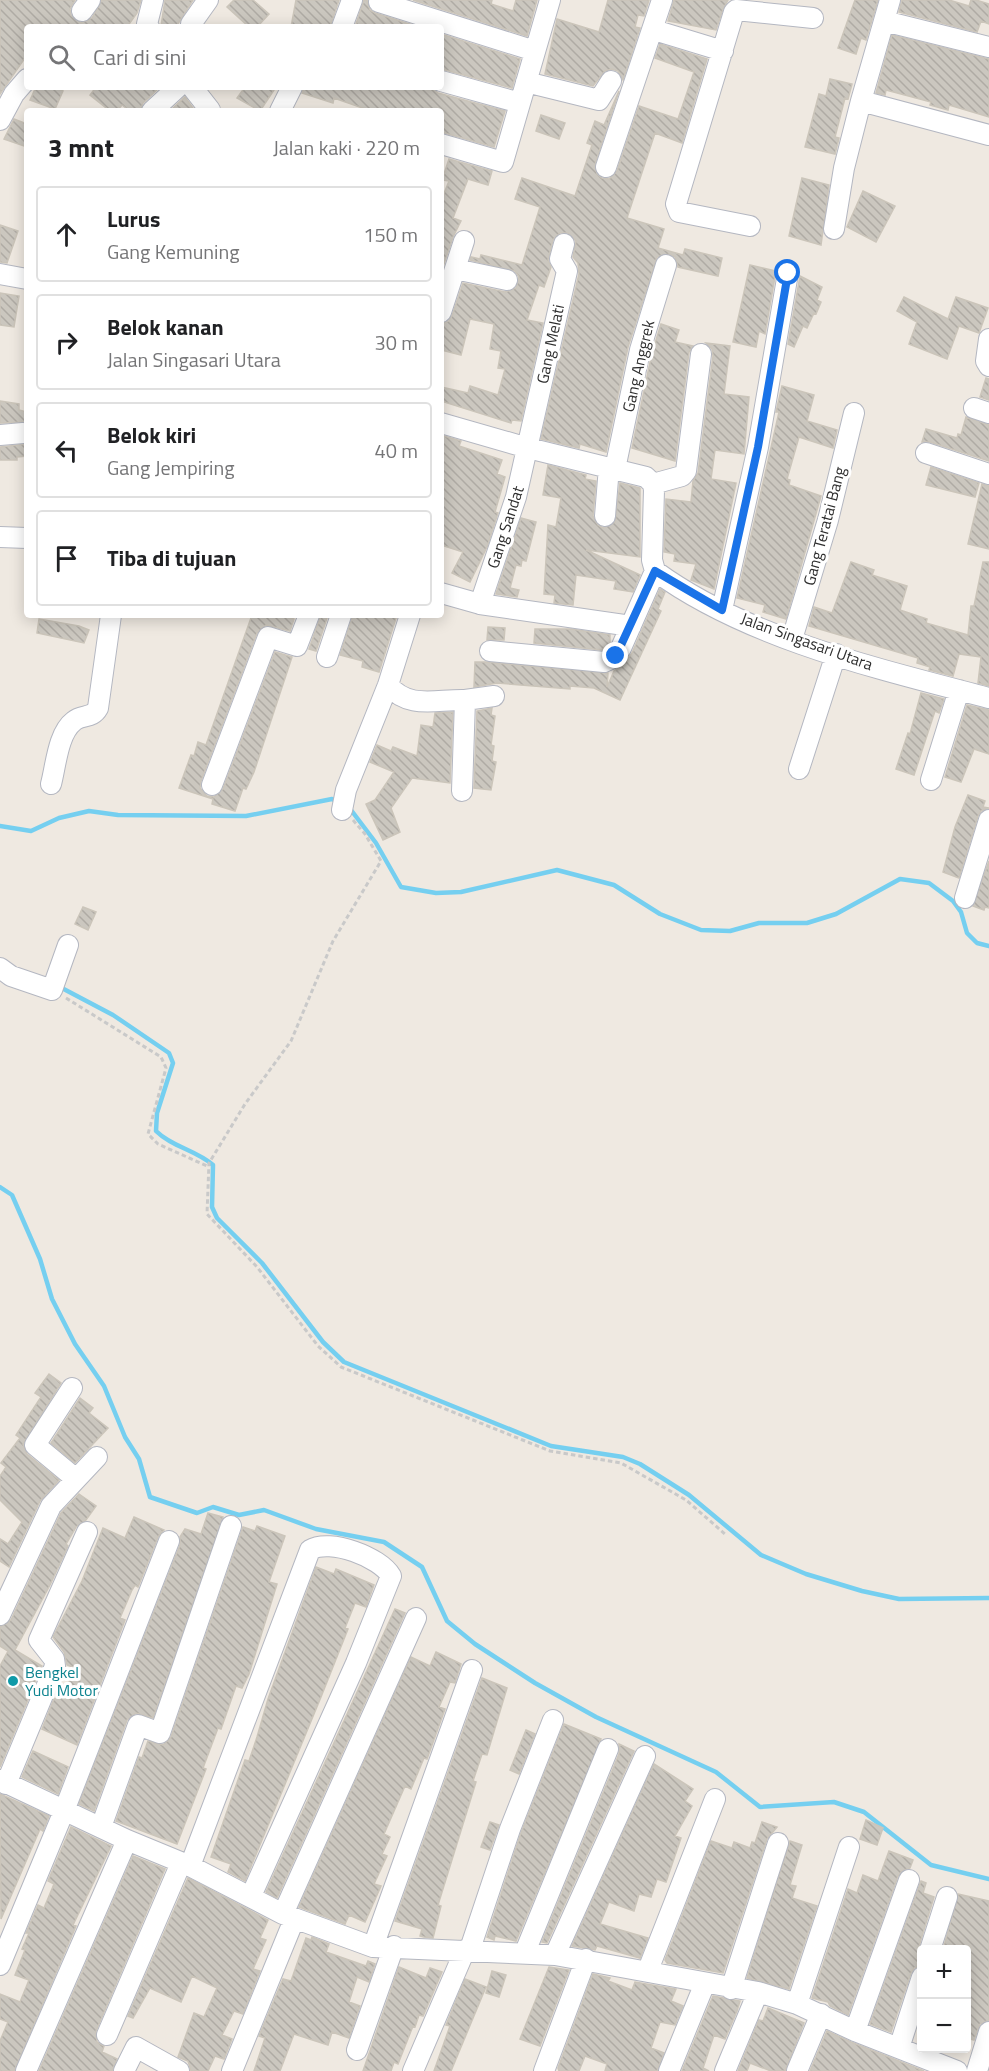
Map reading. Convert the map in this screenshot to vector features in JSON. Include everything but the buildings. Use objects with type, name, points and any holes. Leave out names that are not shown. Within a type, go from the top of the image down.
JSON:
[{"type":"street","points":[[147,24],[153,0]]},
{"type":"street","points":[[191,24],[208,0]]},
{"type":"street","points":[[343,24],[352,0]]},
{"type":"street","points":[[444,145],[503,162],[550,0]]},
{"type":"street","points":[[606,167],[654,30],[662,0]]},
{"type":"street","points":[[834,229],[843,168],[890,0]]},
{"type":"street","points":[[379,2],[535,51]]},
{"type":"street","points":[[750,226],[679,212],[676,208],[723,51],[736,10],[813,18]]},
{"type":"street","points":[[884,21],[989,47]]},
{"type":"street","points":[[654,30],[723,51]]},
{"type":"street","points":[[526,82],[599,100],[611,81]]},
{"type":"street","points":[[0,120],[14,94],[24,82]]},
{"type":"street","points":[[444,82],[520,103]]},
{"type":"street","points":[[155,108],[175,90]]},
{"type":"street","points":[[194,90],[208,108]]},
{"type":"street","points":[[282,108],[290,90]]},
{"type":"street","points":[[861,101],[989,135]]},
{"type":"street","points":[[444,303],[464,241]]},
{"type":"street","name":"Gang Melati","points":[[528,448],[567,271],[560,259],[564,244]]},
{"type":"street","name":"Gang Anggrek","points":[[605,516],[612,468],[640,350],[666,265]]},
{"type":"street","points":[[455,269],[507,280]]},
{"type":"street","points":[[722,610],[758,447],[788,273]]},
{"type":"street","points":[[0,274],[24,278]]},
{"type":"street","points":[[989,339],[986,361],[989,366]]},
{"type":"street","points":[[653,484],[682,476],[686,471],[701,354]]},
{"type":"street","name":"Gang Teratai Bang","points":[[792,639],[828,520],[854,413]]},
{"type":"street","points":[[444,424],[528,448],[646,477],[653,484],[652,560],[655,571],[616,656],[603,662],[490,651]]},
{"type":"street","points":[[0,435],[23,433]]},
{"type":"street","name":"Gang Sandat","points":[[480,604],[516,497],[528,448]]},
{"type":"street","points":[[926,453],[989,474]]},
{"type":"street","points":[[0,537],[24,538]]},
{"type":"street","name":"Jalan Singasari Utara","points":[[655,571],[722,610],[792,639],[989,698]]},
{"type":"street","points":[[444,594],[480,604],[631,626]]},
{"type":"street","points":[[51,783],[67,728],[76,719],[92,716],[98,708],[111,618]]},
{"type":"street","points":[[212,785],[268,637],[297,646],[308,618]]},
{"type":"street","points":[[327,657],[340,618]]},
{"type":"street","points":[[342,810],[346,790],[388,685],[409,618]]},
{"type":"street","points":[[799,769],[836,654]]},
{"type":"street","points":[[388,685],[396,695],[412,701],[465,700],[494,696]]},
{"type":"street","points":[[931,780],[959,690]]},
{"type":"street","points":[[462,791],[465,700]]},
{"type":"street","points":[[965,898],[989,820]]},
{"type":"street","points":[[0,968],[11,976],[54,985],[68,945]]},
{"type":"street","points":[[72,1388],[35,1445],[76,1479]]},
{"type":"street","points":[[2,1602],[46,1515],[97,1457]]},
{"type":"street","points":[[100,1827],[138,1725],[160,1733],[231,1526]]},
{"type":"street","points":[[87,1532],[39,1640],[54,1659],[55,1666],[3,1782],[127,1840],[186,1864],[251,1896],[287,1920],[373,1947],[394,1946],[555,1955],[648,1970],[731,1989],[758,1992],[797,2004],[855,2031],[955,2071]]},
{"type":"street","points":[[0,1965],[64,1811],[169,1541]]},
{"type":"street","points":[[107,2035],[186,1864],[310,1550],[322,1545],[349,1550],[383,1567],[391,1576],[356,1663],[251,1896]]},
{"type":"street","points":[[232,2071],[287,1920],[416,1618]]},
{"type":"street","points":[[373,1947],[472,1670]]},
{"type":"street","points":[[413,2071],[467,1950],[510,1829],[553,1720]]},
{"type":"street","points":[[525,1952],[608,1749]]},
{"type":"street","points":[[555,1955],[645,1756]]},
{"type":"street","points":[[648,1970],[715,1799]]},
{"type":"street","points":[[26,2071],[127,1840]]},
{"type":"street","points":[[731,1989],[778,1843]]},
{"type":"street","points":[[797,2004],[849,1847]]},
{"type":"street","points":[[855,2031],[909,1880]]},
{"type":"street","points":[[932,1945],[946,1897]]},
{"type":"street","points":[[357,2050],[394,1946]]},
{"type":"street","points":[[544,2071],[585,1959]]},
{"type":"street","points":[[669,2071],[705,1983]]},
{"type":"street","points":[[899,2048],[917,1990]]},
{"type":"street","points":[[724,2071],[758,1992]]},
{"type":"street","points":[[797,2071],[821,2014]]},
{"type":"street","points":[[977,2071],[989,2032]]},
{"type":"street","points":[[124,2071],[136,2047],[179,2071]]},
{"type":"path","points":[[342,810],[365,834],[381,859],[333,941],[291,1041],[245,1104],[208,1165],[207,1214],[212,1222],[257,1267],[318,1346],[341,1367],[550,1451],[621,1463],[686,1500],[725,1534]]},
{"type":"path","points":[[54,985],[161,1057],[166,1068],[148,1134],[158,1144],[208,1165]]},
{"type":"waterway","points":[[0,826],[31,831],[59,818],[89,811],[118,815],[246,816],[332,799],[338,802]]},
{"type":"waterway","points":[[348,806],[376,843],[401,887],[436,893],[461,892],[557,870],[614,885],[660,914],[701,930],[730,931],[759,923],[807,923],[836,914],[900,879],[929,883],[953,901],[961,912],[967,933],[977,943],[989,946]]},
{"type":"waterway","points":[[58,986],[113,1015],[169,1053],[173,1063],[157,1113],[156,1131],[169,1141],[213,1165],[212,1207],[217,1218],[262,1263],[323,1342],[344,1362],[551,1446],[623,1457],[640,1464],[689,1495],[761,1555],[806,1574],[862,1591],[899,1599],[989,1598]]},
{"type":"waterway","points":[[0,1187],[12,1195],[40,1259],[52,1299],[75,1344],[104,1386],[125,1437],[139,1459],[150,1497],[197,1513],[213,1507],[239,1515],[264,1510],[316,1529],[384,1542],[422,1567],[447,1621],[475,1644],[535,1683],[596,1717],[716,1772],[760,1807],[834,1802],[864,1812],[931,1865],[989,1879]]},
{"type":"place","name":"Bengkel Yudi Motor","points":[[13,1681]]},
{"type":"route","points":[[616,656],[655,571],[722,610],[758,447],[788,273]]}]
